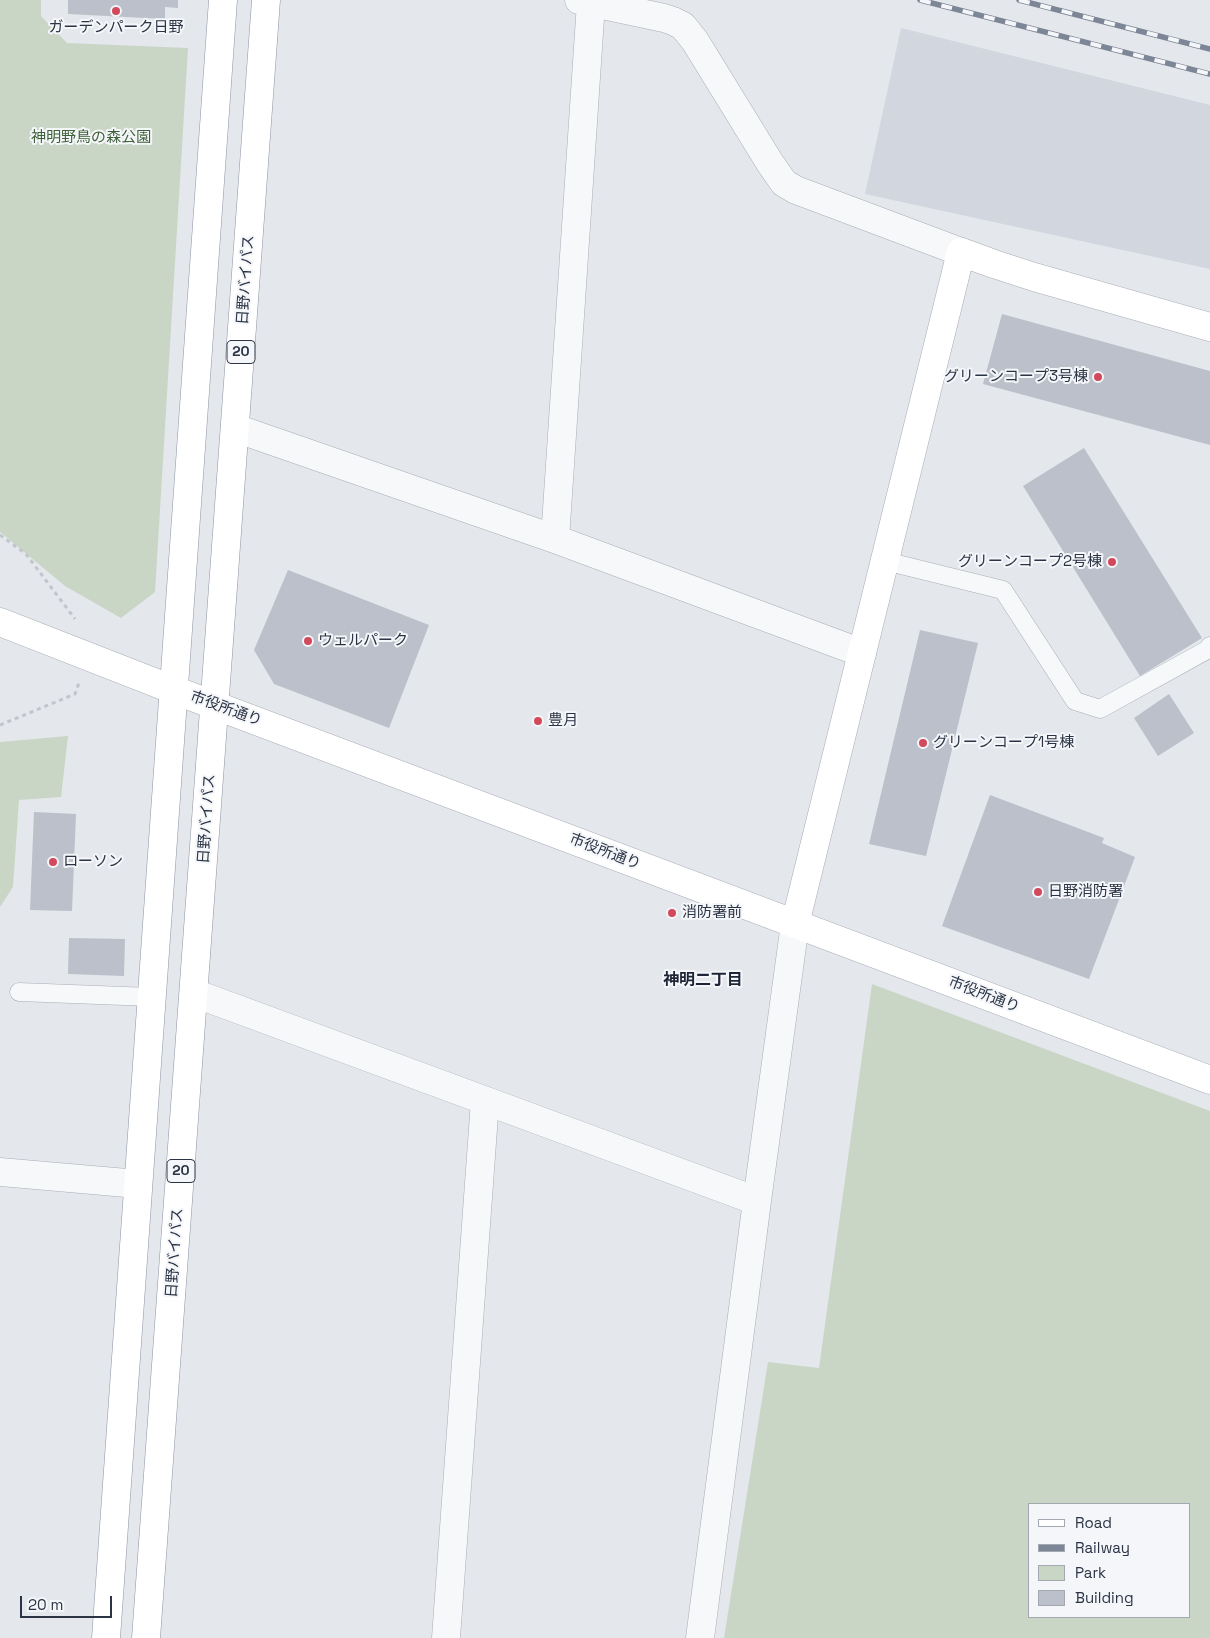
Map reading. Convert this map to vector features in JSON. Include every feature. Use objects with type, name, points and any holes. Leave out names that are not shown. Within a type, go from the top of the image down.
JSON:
[{"type":"main road","points":[[106,1638],[223,0]]},
{"type":"main road","name":"日野バイパス","points":[[146,1638],[266,0]]},
{"type":"main road","points":[[795,924],[962,252],[1026,274],[1210,327]]},
{"type":"main road","name":"市役所通り","points":[[0,622],[174,690],[1210,1080]]},
{"type":"street","points":[[555,539],[585,1],[664,18],[683,26],[695,41],[784,183],[796,190],[962,252]]},
{"type":"street","points":[[235,428],[555,539],[862,652]]},
{"type":"street","points":[[700,1638],[756,1200],[795,924]]},
{"type":"street","points":[[194,993],[756,1200]]},
{"type":"street","points":[[446,1638],[485,1101]]},
{"type":"street","points":[[0,1172],[138,1184]]},
{"type":"lane","points":[[885,561],[1003,590],[1075,702],[1100,709],[1207,650],[1210,646]]},
{"type":"lane","points":[[19,992],[152,997]]},
{"type":"path","points":[[0,535],[26,554],[76,619],[78,652],[75,694],[0,725]]},
{"type":"shaded area","points":[[901,28],[1210,105],[1210,269],[865,194]]},
{"type":"green space","name":"神明野鳥の森公園","points":[[0,0],[41,0],[41,16],[67,43],[188,48],[155,592],[121,618],[65,586],[0,532]]},
{"type":"green space","points":[[68,736],[61,797],[19,800],[13,887],[0,907],[0,742]]},
{"type":"green space","points":[[872,984],[1210,1111],[1210,1638],[724,1638],[768,1362],[819,1368]]},
{"type":"building","name":"ガーデンパーク日野","points":[[68,0],[178,0],[178,8],[165,7],[165,19],[68,14]]},
{"type":"building","name":"グリーンコープ3号棟","points":[[1002,314],[1210,371],[1210,445],[983,384]]},
{"type":"building","name":"グリーンコープ2号棟","points":[[1084,448],[1202,638],[1140,676],[1023,486]]},
{"type":"building","points":[[288,570],[429,625],[389,728],[274,684],[254,650]]},
{"type":"building","name":"グリーンコープ1号棟","points":[[920,630],[978,643],[926,856],[869,844]]},
{"type":"building","points":[[1169,694],[1194,733],[1158,756],[1134,718]]},
{"type":"building","name":"日野消防署","points":[[990,795],[1104,838],[1102,843],[1135,857],[1089,979],[942,926]]},
{"type":"building","name":"ローソン","points":[[34,812],[76,814],[72,911],[30,910]]},
{"type":"building","points":[[69,938],[125,939],[124,976],[68,974]]},
{"type":"railway","points":[[920,0],[1210,74]]},
{"type":"railway","points":[[1019,0],[1210,49]]},
{"type":"place","name":"ガーデンパーク日野","points":[[116,11]]},
{"type":"place","name":"グリーンコープ3号棟","points":[[1098,377]]},
{"type":"place","name":"グリーンコープ2号棟","points":[[1112,562]]},
{"type":"place","name":"ウェルパーク","points":[[308,641]]},
{"type":"place","name":"豊月","points":[[538,721]]},
{"type":"place","name":"グリーンコープ1号棟","points":[[923,743]]},
{"type":"place","name":"ローソン","points":[[53,862]]},
{"type":"place","name":"日野消防署","points":[[1038,892]]},
{"type":"place","name":"消防署前","points":[[672,913]]},
{"type":"district","name":"神明二丁目","points":[[703,981]]}]
